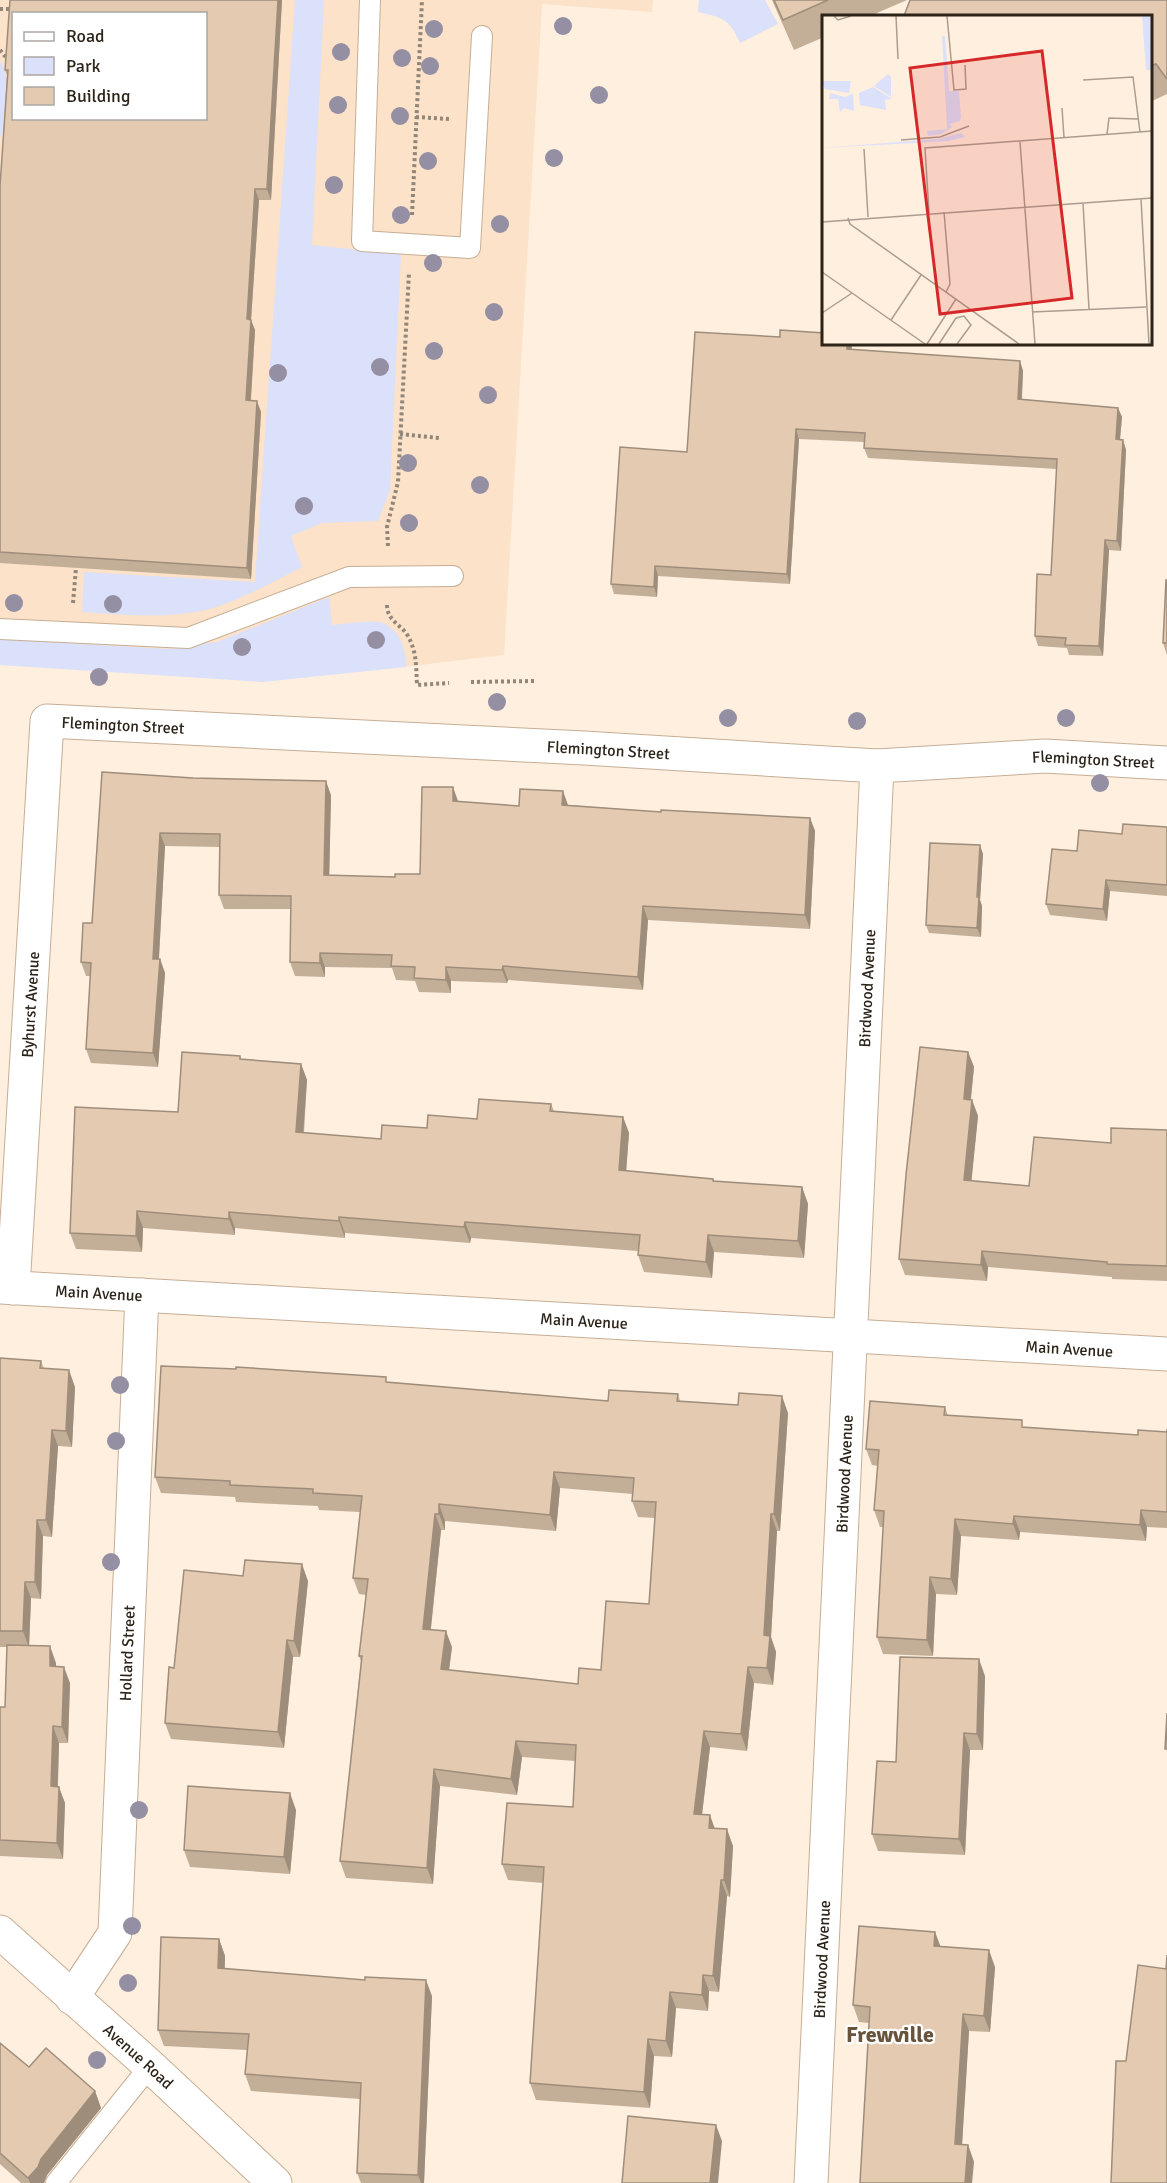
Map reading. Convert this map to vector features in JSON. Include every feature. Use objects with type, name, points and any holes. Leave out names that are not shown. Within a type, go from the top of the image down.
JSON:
[{"type":"street","name":"Flemington Street","points":[[47,721],[584,748],[877,766],[1045,756],[1167,763]]},
{"type":"street","name":"Byhurst Avenue","points":[[7,1287],[47,721]]},
{"type":"street","name":"Birdwood Avenue","points":[[810,2183],[877,766]]},
{"type":"street","name":"Main Avenue","points":[[7,1287],[1167,1354]]},
{"type":"street","name":"Hollard Street","points":[[72,1998],[115,1932],[142,1295]]},
{"type":"street","name":"Avenue Road","points":[[0,1932],[150,2066],[275,2183]]},
{"type":"lane","points":[[370,0],[362,241],[470,248],[482,36]]},
{"type":"lane","points":[[0,629],[188,638],[349,577],[453,576]]},
{"type":"lane","points":[[56,2183],[150,2066]]},
{"type":"path","points":[[412,215],[422,0]]},
{"type":"path","points":[[0,9],[21,10]]},
{"type":"path","points":[[0,50],[10,66]]},
{"type":"path","points":[[416,117],[458,120]]},
{"type":"path","points":[[388,551],[387,527],[398,482],[409,272]]},
{"type":"path","points":[[400,435],[440,438]]},
{"type":"path","points":[[73,610],[76,568]]},
{"type":"path","points":[[387,601],[386,609],[390,619],[407,634],[416,655],[417,685],[449,683]]},
{"type":"path","points":[[471,682],[534,681]]},
{"type":"shaded area","points":[[0,0],[653,0],[652,12],[542,4],[504,655],[411,666],[249,680],[0,662]]},
{"type":"green space","points":[[295,0],[324,0],[312,245],[401,254],[390,490],[378,521],[322,523],[291,536],[302,567],[229,602],[206,610],[175,615],[144,616],[82,612],[84,572],[255,582]]},
{"type":"green space","points":[[699,0],[765,0],[778,24],[740,43],[732,28],[724,20],[698,12]]},
{"type":"green space","points":[[0,61],[6,78],[8,99],[0,138]]},
{"type":"green space","points":[[329,597],[332,625],[379,622],[392,628],[403,646],[406,667],[263,682],[0,665],[0,639],[168,649],[217,642]]},
{"type":"building","points":[[10,0],[278,0],[267,189],[255,189],[247,319],[251,320],[246,400],[257,401],[247,568],[0,552],[0,186],[8,70],[5,70]]},
{"type":"building","points":[[774,0],[828,0],[783,20]]},
{"type":"building","points":[[910,0],[1167,0],[1167,79],[1156,64],[1152,65],[1152,15],[904,15]]},
{"type":"building","points":[[780,330],[822,333],[822,345],[847,345],[847,349],[1020,361],[1018,399],[1118,408],[1116,439],[1123,440],[1117,541],[1105,540],[1099,646],[1065,645],[1066,638],[1035,636],[1037,574],[1051,575],[1057,459],[864,448],[865,433],[796,429],[787,574],[655,566],[654,587],[611,584],[620,447],[687,452],[695,332],[780,337]]},
{"type":"building","points":[[1166,580],[1167,643],[1163,643]]},
{"type":"building","points":[[102,772],[193,778],[326,781],[324,875],[395,877],[395,874],[420,874],[422,787],[453,787],[453,801],[519,806],[520,789],[563,791],[562,805],[661,812],[661,810],[810,818],[805,915],[643,906],[638,977],[503,966],[502,970],[446,967],[446,980],[414,978],[415,967],[391,966],[392,955],[320,953],[320,963],[290,962],[291,896],[219,895],[220,834],[160,833],[153,959],[160,959],[153,1053],[86,1049],[91,963],[81,962],[83,923],[92,923]]},
{"type":"building","points":[[1123,824],[1167,827],[1167,885],[1106,880],[1103,909],[1046,904],[1052,849],[1077,851],[1079,830],[1122,834]]},
{"type":"building","points":[[930,843],[980,845],[977,928],[926,925]]},
{"type":"building","points":[[920,1047],[968,1052],[964,1099],[972,1100],[964,1180],[1029,1186],[1034,1137],[1111,1143],[1111,1128],[1167,1130],[1167,1266],[1107,1264],[1107,1262],[982,1251],[981,1265],[899,1259]]},
{"type":"building","points":[[182,1052],[240,1056],[240,1059],[301,1064],[296,1132],[381,1139],[382,1125],[427,1128],[428,1115],[477,1119],[479,1099],[551,1104],[550,1111],[623,1117],[619,1170],[713,1179],[713,1181],[802,1187],[798,1241],[708,1235],[706,1262],[638,1255],[640,1235],[465,1222],[464,1227],[339,1217],[339,1221],[229,1212],[229,1219],[137,1211],[136,1236],[70,1233],[75,1107],[178,1112]]},
{"type":"building","points":[[0,1358],[41,1361],[40,1368],[69,1370],[66,1431],[52,1430],[46,1520],[37,1520],[35,1582],[25,1582],[23,1631],[0,1631]]},
{"type":"building","points":[[161,1366],[236,1369],[236,1367],[386,1377],[386,1382],[608,1401],[609,1390],[678,1394],[677,1401],[738,1405],[739,1393],[782,1396],[774,1514],[771,1514],[764,1635],[770,1636],[767,1668],[748,1667],[741,1734],[704,1731],[694,1814],[710,1815],[709,1828],[727,1829],[724,1880],[721,1880],[713,1976],[703,1975],[702,1995],[670,1992],[666,2041],[648,2039],[644,2092],[530,2083],[544,1867],[502,1864],[507,1803],[573,1807],[576,1745],[516,1741],[511,1779],[434,1769],[427,1868],[340,1861],[368,1579],[353,1578],[362,1496],[313,1493],[313,1489],[230,1485],[230,1481],[155,1477]],"holes":[[[554,1472],[634,1478],[632,1501],[656,1502],[649,1604],[606,1601],[601,1670],[579,1668],[578,1684],[441,1669],[446,1631],[423,1629],[435,1514],[439,1514],[439,1504],[550,1515]]]},
{"type":"building","points":[[870,1401],[945,1407],[944,1415],[1022,1420],[1022,1427],[1138,1435],[1138,1430],[1167,1432],[1167,1512],[1141,1510],[1140,1525],[1014,1516],[1013,1524],[955,1519],[951,1579],[930,1577],[927,1640],[877,1637],[884,1511],[874,1510],[879,1450],[866,1449]]},
{"type":"building","points":[[245,1560],[302,1564],[294,1641],[287,1640],[278,1732],[165,1723],[169,1667],[174,1668],[184,1570],[243,1576]]},
{"type":"building","points":[[7,1645],[50,1646],[50,1666],[64,1667],[62,1727],[53,1726],[51,1786],[59,1787],[57,1843],[0,1840],[0,1707],[5,1707]]},
{"type":"building","points":[[900,1657],[979,1659],[977,1734],[964,1733],[959,1839],[872,1834],[877,1761],[896,1762]]},
{"type":"building","points":[[1167,1713],[1167,1749],[1165,1749]]},
{"type":"building","points":[[188,1786],[290,1793],[284,1857],[184,1850]]},
{"type":"building","points":[[859,1926],[935,1932],[934,1946],[989,1950],[984,2016],[963,2014],[955,2144],[968,2145],[965,2183],[860,2183],[870,2007],[853,2005]]},
{"type":"building","points":[[161,1937],[219,1939],[218,1968],[365,1980],[365,1977],[426,1980],[418,2175],[357,2173],[361,2083],[245,2074],[249,2034],[158,2030]]},
{"type":"building","points":[[1167,1955],[1167,2183],[1111,2183],[1116,2061],[1126,2061],[1138,1965],[1166,1969]]},
{"type":"building","points":[[0,2043],[29,2067],[46,2048],[95,2091],[28,2178],[0,2153]]},
{"type":"building","points":[[628,2116],[716,2125],[710,2183],[622,2183]]},
{"type":"district","name":"Frewville","points":[[890,2034]]}]
